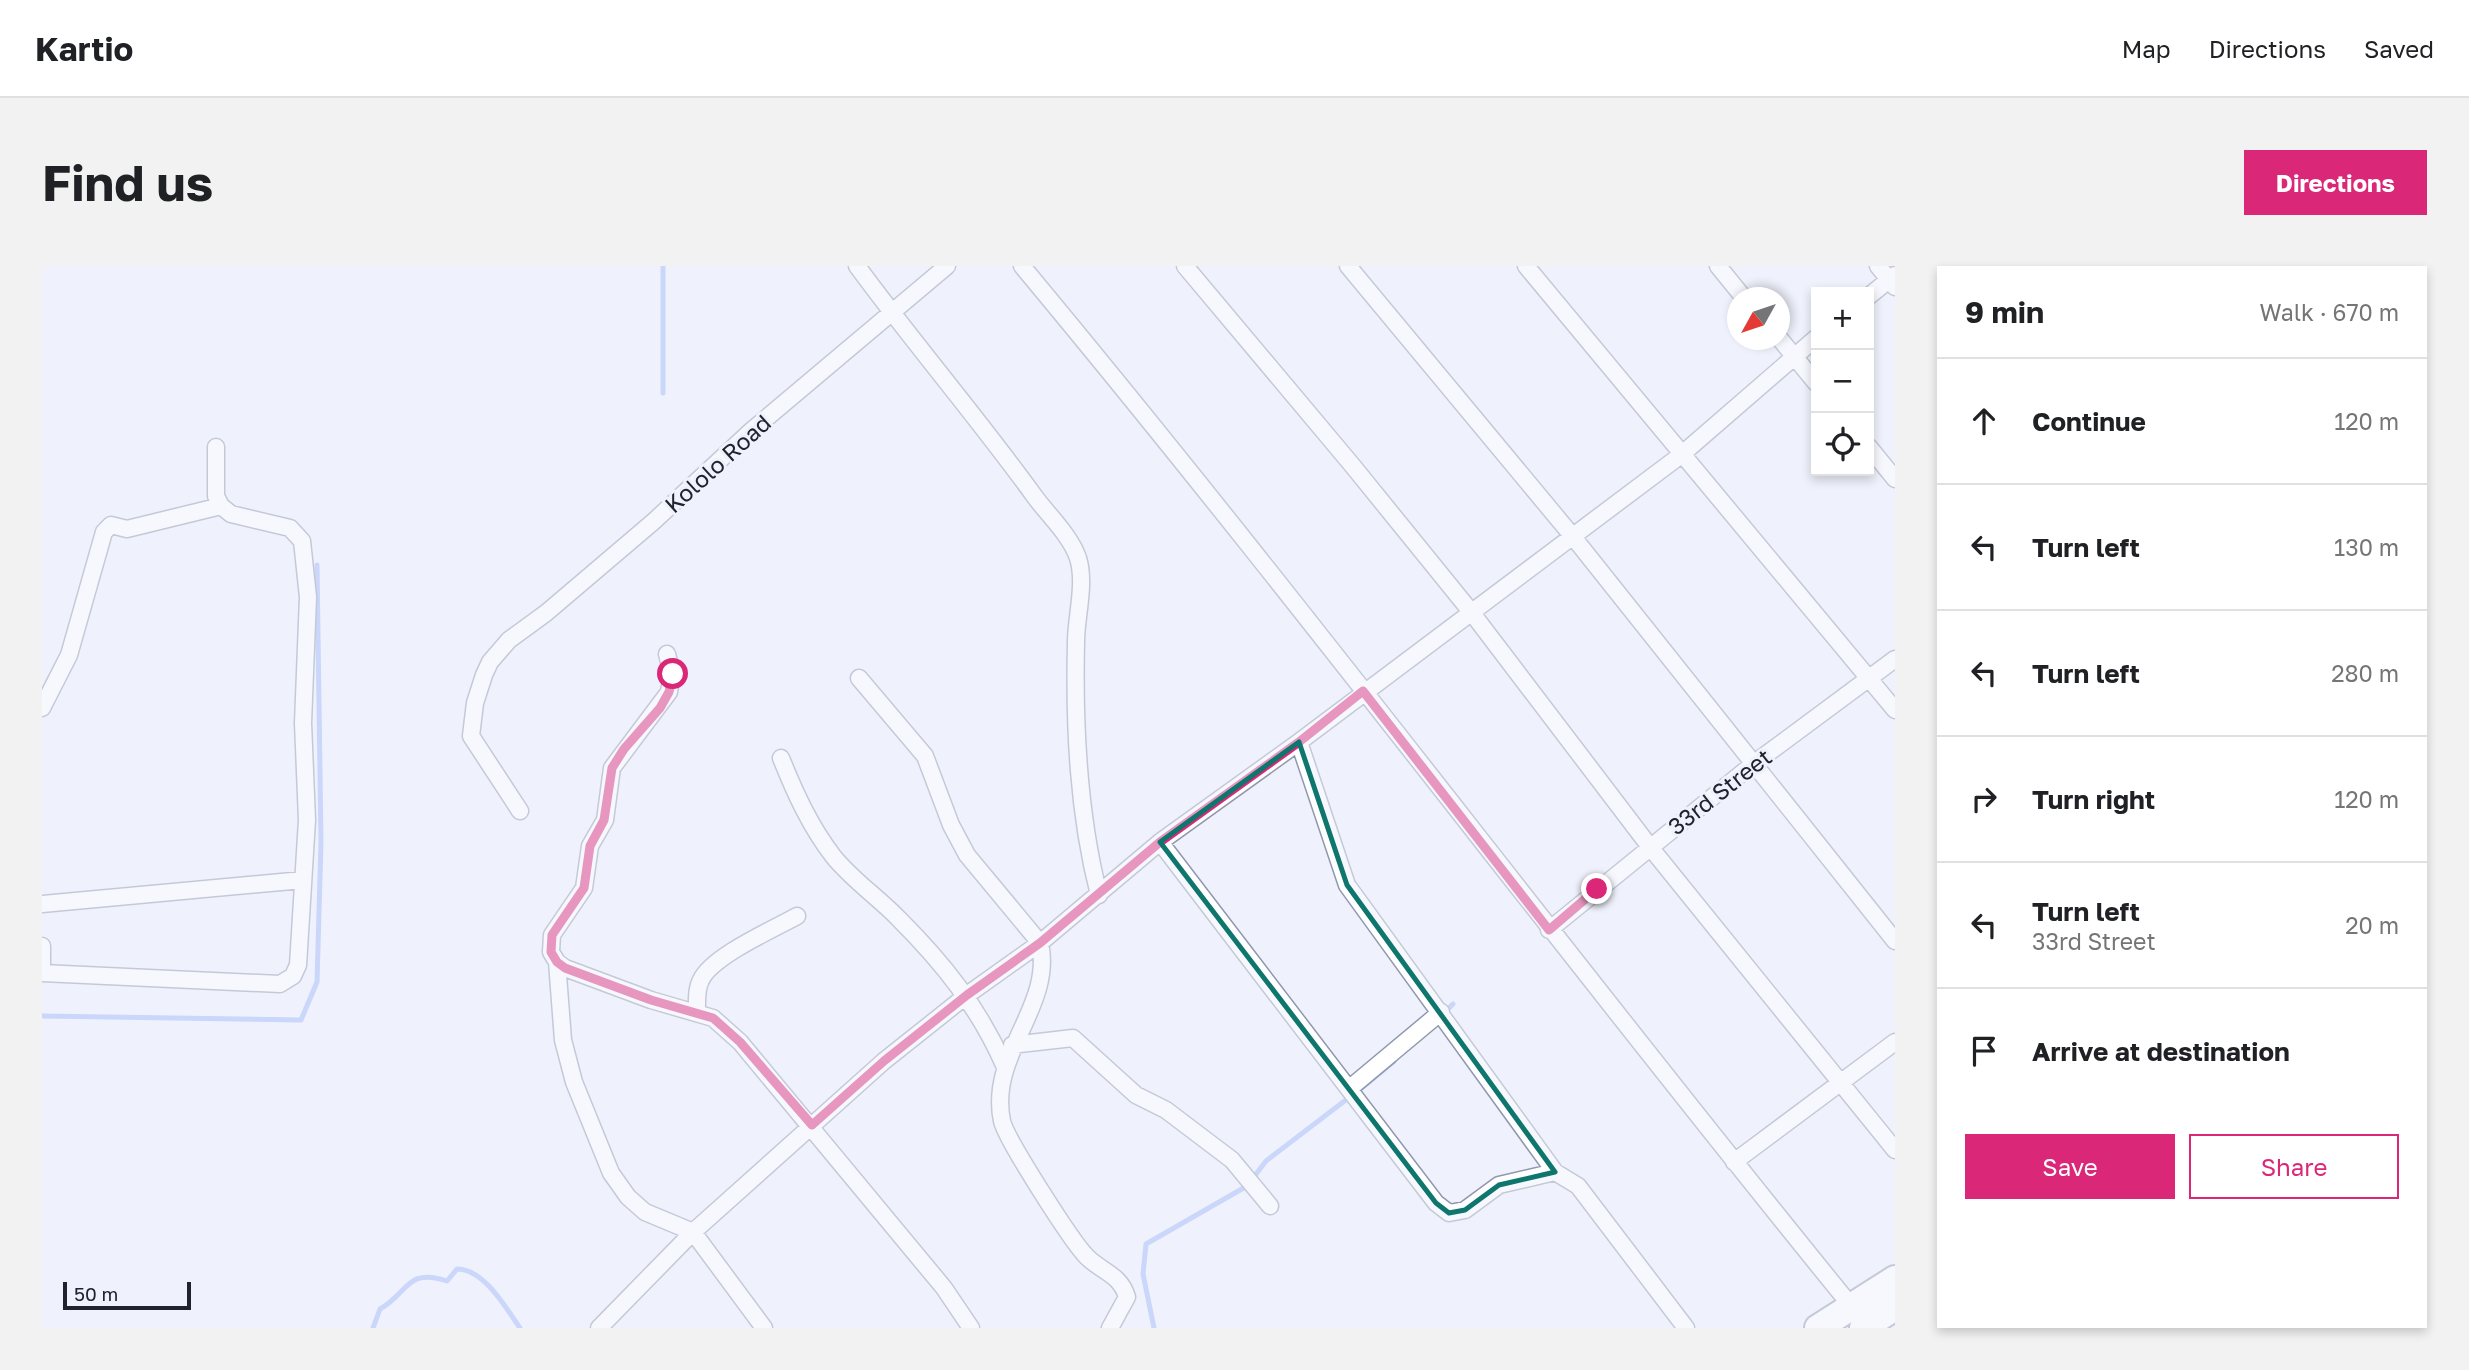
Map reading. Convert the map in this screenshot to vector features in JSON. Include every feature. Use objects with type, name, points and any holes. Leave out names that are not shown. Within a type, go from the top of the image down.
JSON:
[{"type":"main road","points":[[1863,1322],[1895,1279]]},
{"type":"main road","points":[[1818,1328],[1863,1322],[1895,1307]]},
{"type":"street","points":[[857,266],[1014,467],[1068,539],[1077,558],[1081,578],[1076,642],[1077,752],[1087,850],[1099,895]]},
{"type":"street","name":"Kololo Road","points":[[520,811],[471,736],[475,703],[490,662],[509,640],[546,613],[653,522],[751,431],[893,315],[947,266]]},
{"type":"street","points":[[1022,266],[1272,572],[1549,930],[1863,1322]]},
{"type":"street","points":[[1185,266],[1272,366],[1472,613],[1650,847],[1895,1150]]},
{"type":"street","points":[[1348,266],[1573,538],[1895,942]]},
{"type":"street","points":[[1526,266],[1895,710]]},
{"type":"street","points":[[1718,266],[1735,287]]},
{"type":"street","points":[[1874,293],[1893,280],[1878,266]]},
{"type":"street","points":[[599,1328],[693,1232],[812,1125],[967,995],[1040,943],[1160,842],[1299,742],[1363,691],[1472,613],[1681,455],[1811,342]]},
{"type":"street","points":[[1789,350],[1811,377]]},
{"type":"street","points":[[42,946],[42,973],[280,984],[293,976],[298,965],[307,820],[303,723],[308,597],[302,541],[290,528],[231,514],[221,506],[216,496],[216,447]]},
{"type":"street","points":[[1874,453],[1895,480]]},
{"type":"street","points":[[42,708],[69,655],[104,532],[111,525],[127,529],[221,506]]},
{"type":"street","points":[[667,654],[673,674],[669,692],[612,768],[604,820],[590,846],[584,888],[552,935],[551,952],[557,962],[563,1040],[574,1082],[611,1173],[628,1197],[645,1212],[693,1232],[764,1328]]},
{"type":"street","name":"33rd Street","points":[[1549,930],[1752,765],[1895,659]]},
{"type":"street","points":[[859,678],[925,756],[951,825],[967,855],[1040,943],[1044,960],[1042,978],[1032,1010],[1004,1065],[1000,1100],[1002,1123],[1011,1143],[1079,1248],[1123,1286],[1127,1297],[1110,1328]]},
{"type":"street","points":[[1299,742],[1347,885],[1555,1172],[1578,1186],[1686,1328]]},
{"type":"street","points":[[781,758],[812,827],[835,859],[898,917],[967,995],[989,1031],[1004,1065]]},
{"type":"street","points":[[1160,842],[1436,1203],[1450,1213],[1465,1209],[1499,1185],[1555,1172]]},
{"type":"street","points":[[42,904],[303,880]]},
{"type":"street","points":[[697,1012],[699,982],[705,973],[720,961],[797,916]]},
{"type":"street","points":[[557,962],[651,1000],[713,1018],[740,1042],[812,1125],[944,1288],[971,1328]]},
{"type":"street","points":[[1350,1088],[1441,1012]]},
{"type":"street","points":[[1012,1045],[1073,1038],[1136,1095],[1166,1111],[1232,1160],[1270,1206]]},
{"type":"street","points":[[1734,1162],[1895,1042]]},
{"type":"highlighted area","points":[[1299,742],[1347,885],[1555,1172],[1499,1185],[1465,1210],[1449,1213],[1436,1203],[1160,842]]},
{"type":"waterway","points":[[663,266],[663,393]]},
{"type":"waterway","points":[[42,1016],[301,1020],[317,982],[321,842],[317,565]]},
{"type":"waterway","points":[[1444,1013],[1453,1004]]},
{"type":"waterway","points":[[1359,1090],[1394,1061]]},
{"type":"waterway","points":[[1154,1328],[1143,1274],[1146,1244],[1247,1186],[1266,1161],[1351,1096]]},
{"type":"waterway","points":[[373,1328],[380,1309],[409,1284],[423,1277],[447,1281],[457,1269],[476,1275],[485,1282],[520,1328]]},
{"type":"route","points":[[673,674],[669,692],[660,708],[624,749],[612,768],[604,820],[590,846],[584,888],[563,915],[552,935],[551,952],[565,968],[651,1000],[713,1018],[740,1042],[812,1125],[884,1061],[967,995],[1040,943],[1160,842],[1299,742],[1363,691],[1549,930],[1597,889]]}]
